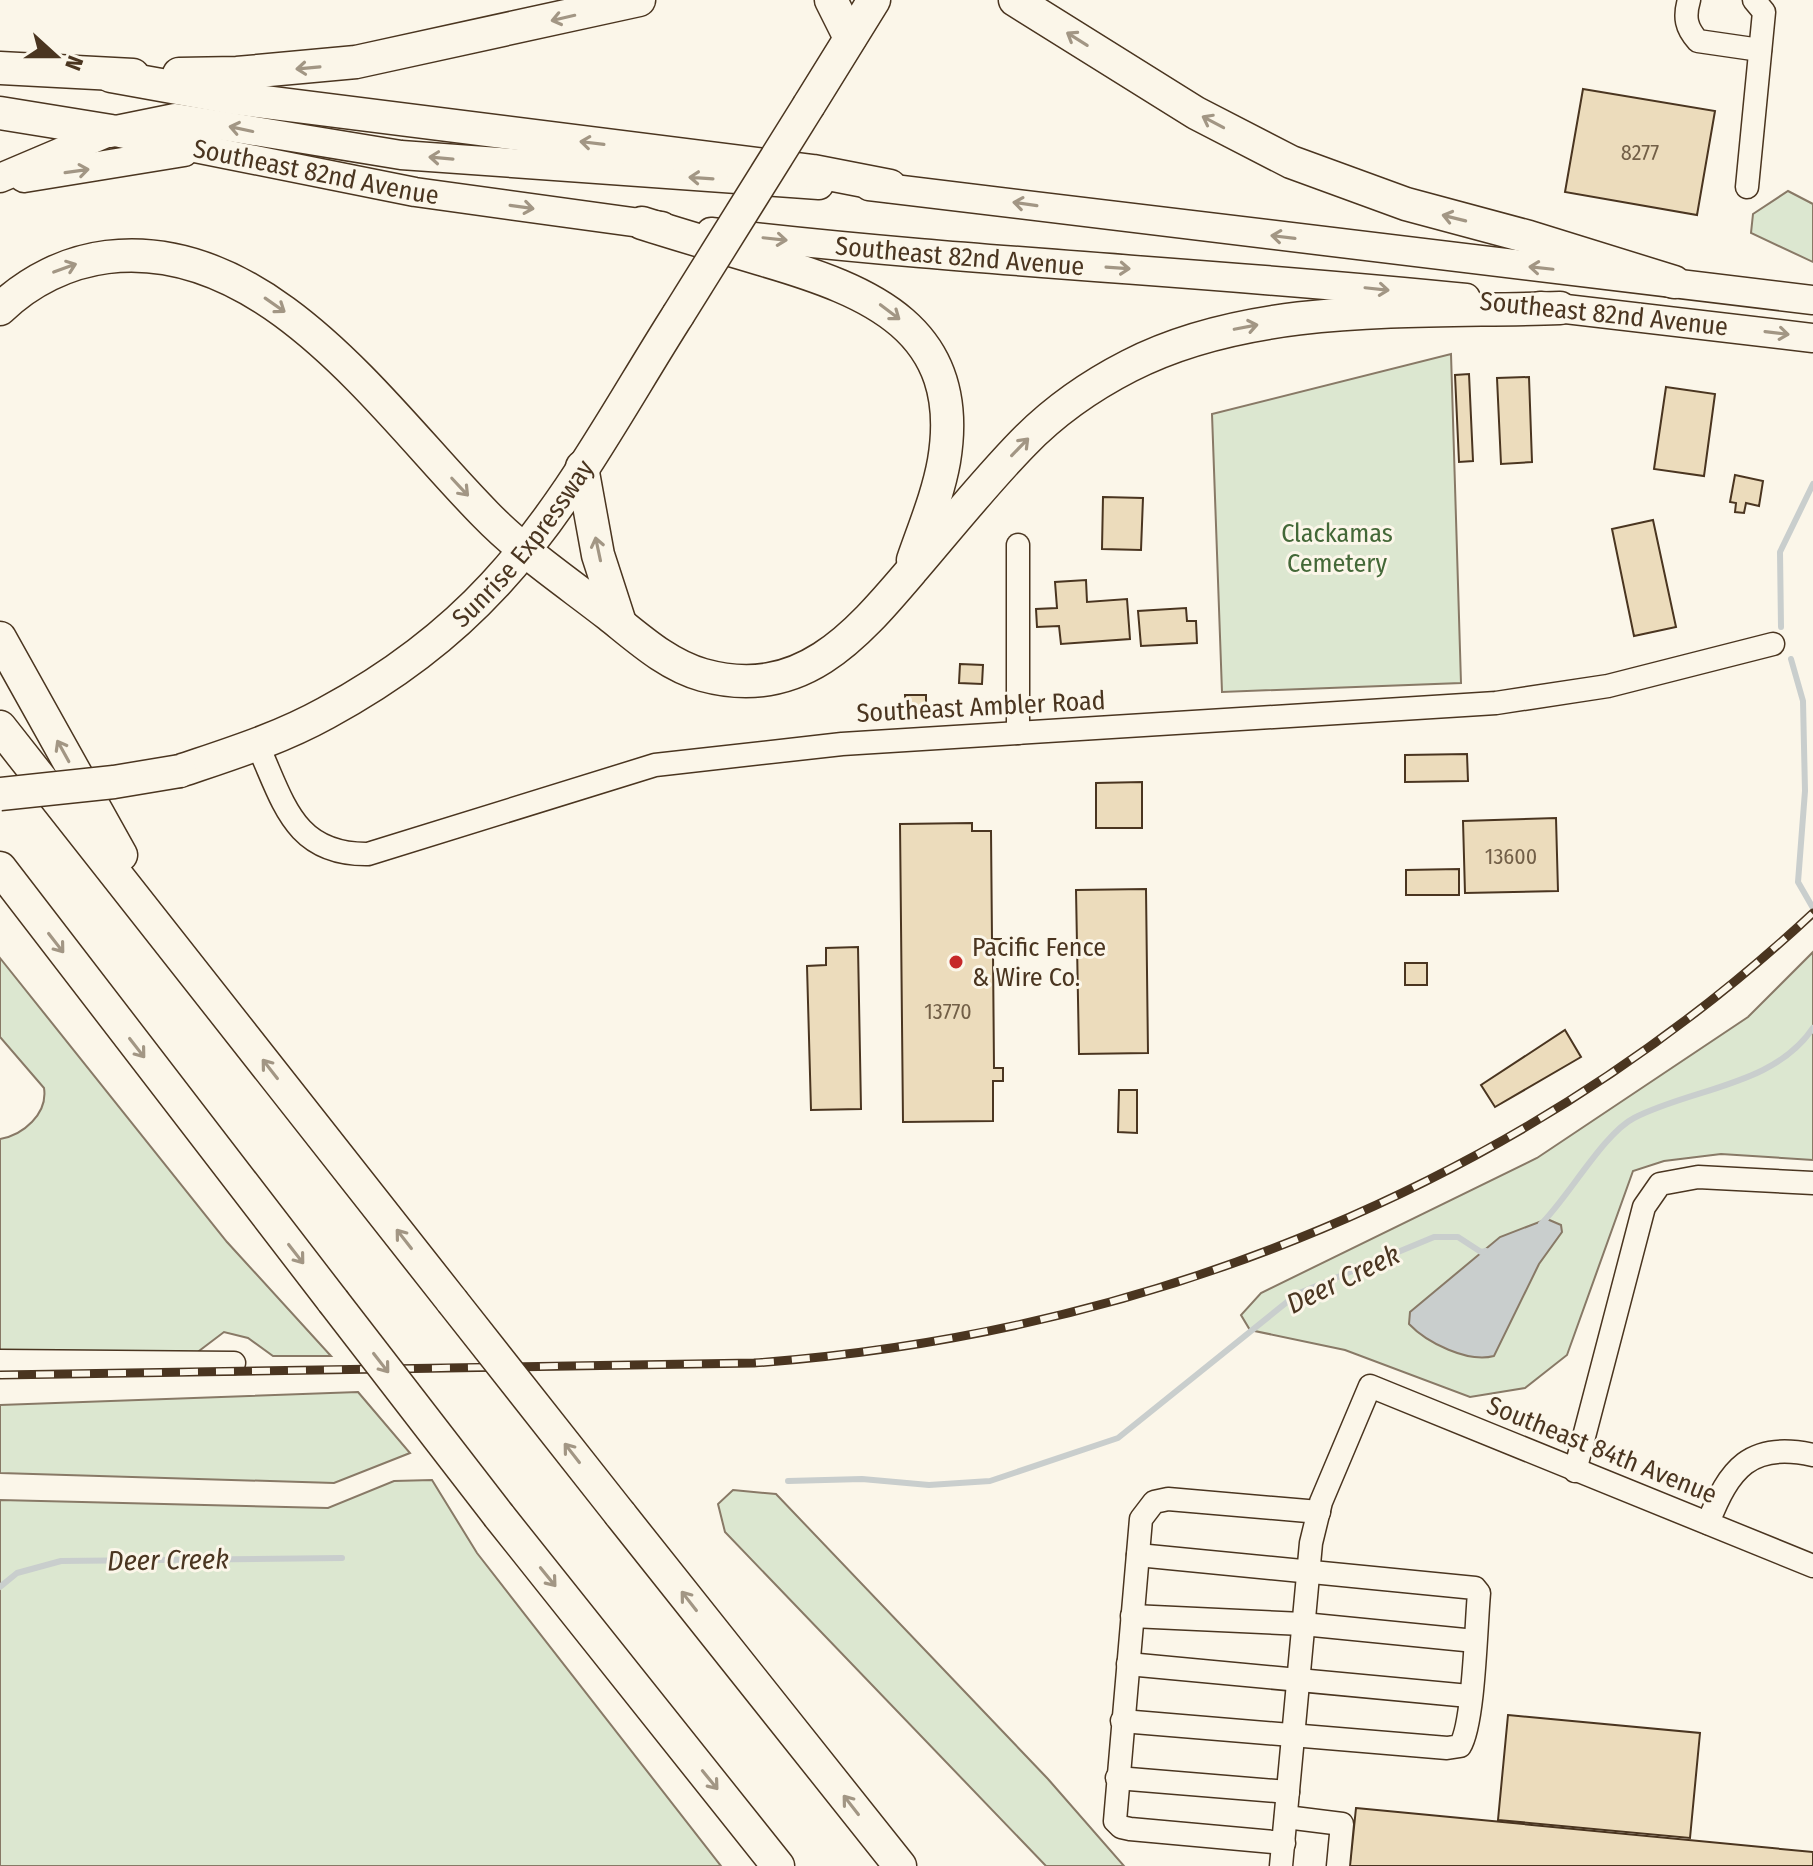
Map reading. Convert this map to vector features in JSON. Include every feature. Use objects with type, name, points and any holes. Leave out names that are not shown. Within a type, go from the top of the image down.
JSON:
[{"type":"highway","points":[[0,68],[111,76],[237,73],[356,62],[639,0]]},
{"type":"highway","points":[[831,0],[850,38]]},
{"type":"highway","name":"Sunrise Expressway","points":[[0,794],[114,782],[180,771],[258,746],[326,713],[395,670],[480,599],[526,548],[582,467],[874,0]]},
{"type":"highway","points":[[1015,0],[1196,113],[1291,162],[1406,204],[1529,237],[1674,282]]},
{"type":"highway","points":[[111,76],[233,98],[813,171],[890,186]]},
{"type":"highway","points":[[0,113],[111,131]]},
{"type":"highway","points":[[642,223],[847,286],[885,308],[919,341],[941,385],[946,436],[938,484],[908,575]]},
{"type":"highway","points":[[0,309],[52,273],[98,258],[131,255],[170,259],[224,276],[259,295],[311,333],[490,520],[620,623],[657,652],[697,673],[737,681],[778,677],[814,664],[847,642],[880,611],[1001,466],[1053,416],[1103,381],[1153,355],[1206,336],[1280,321],[1560,308]]},
{"type":"highway","points":[[582,467],[598,555],[620,623]]},
{"type":"highway","points":[[0,638],[169,941]]},
{"type":"highway","points":[[0,727],[900,1866]]},
{"type":"highway","points":[[0,868],[499,1516],[778,1866]]},
{"type":"highway","points":[[0,877],[23,900]]},
{"type":"main road","name":"Southeast 82nd Avenue","points":[[0,179],[111,131],[162,119],[191,119],[279,137],[401,155],[803,185],[890,186],[1160,223],[1813,300]]},
{"type":"main road","name":"Southeast 82nd Avenue","points":[[111,131],[415,192],[642,223],[830,245],[1273,278],[1813,338]]},
{"type":"main road","points":[[0,179],[197,150]]},
{"type":"street","points":[[1689,0],[1687,29],[1698,41],[1760,50]]},
{"type":"street","points":[[1747,187],[1764,12],[1754,0]]},
{"type":"street","points":[[1018,545],[1018,733]]},
{"type":"street","name":"Southeast Ambler Road","points":[[258,746],[299,830],[320,847],[345,854],[368,854],[655,765],[828,745],[1444,708],[1530,699],[1608,686],[1773,644]]},
{"type":"street","points":[[1575,1471],[1644,1207],[1660,1184],[1698,1177],[1813,1183]]},
{"type":"street","points":[[0,1361],[234,1363]]},
{"type":"street","name":"Southeast 84th Avenue","points":[[1319,1512],[1370,1386],[1813,1566]]},
{"type":"street","points":[[1708,1523],[1734,1470],[1754,1458],[1780,1451],[1813,1455]]},
{"type":"street","points":[[1168,1499],[1319,1512],[1308,1570],[1282,1855],[1121,1827],[1115,1821],[1138,1555],[1141,1519],[1154,1502],[1168,1499]]},
{"type":"street","points":[[1122,1721],[1447,1748],[1460,1746],[1465,1738],[1475,1641],[1479,1593],[1469,1585],[1138,1555]]},
{"type":"street","points":[[1132,1616],[1303,1624],[1475,1641]]},
{"type":"street","points":[[1128,1664],[1469,1696]]},
{"type":"street","points":[[1117,1778],[1288,1792]]},
{"type":"street","points":[[1286,1817],[1342,1824],[1338,1866]]},
{"type":"green space","points":[[1788,191],[1813,204],[1813,262],[1751,233],[1753,214]]},
{"type":"green space","name":"Clackamas Cemetery","points":[[1451,354],[1461,683],[1222,692],[1212,414]]},
{"type":"green space","points":[[1813,952],[1813,1160],[1721,1154],[1664,1161],[1633,1171],[1567,1355],[1525,1388],[1470,1397],[1345,1350],[1250,1330],[1241,1315],[1261,1293],[1537,1158],[1748,1017]]},
{"type":"green space","points":[[0,958],[227,1242],[331,1356],[273,1356],[248,1338],[224,1332],[191,1357],[0,1358],[0,1139],[17,1133],[32,1122],[42,1106],[44,1088],[0,1037]]},
{"type":"green space","points":[[358,1392],[410,1453],[334,1483],[0,1473],[0,1405]]},
{"type":"green space","points":[[432,1480],[477,1553],[721,1866],[0,1866],[0,1500],[328,1508],[394,1481]]},
{"type":"green space","points":[[733,1490],[776,1494],[1048,1779],[1124,1866],[1046,1866],[725,1532],[718,1504]]},
{"type":"shaded area","points":[[1547,1219],[1561,1225],[1562,1232],[1539,1264],[1494,1356],[1472,1357],[1448,1350],[1409,1324],[1410,1312],[1500,1237]]},
{"type":"building","points":[[1583,89],[1715,111],[1697,215],[1565,192]]},
{"type":"building","points":[[1469,374],[1473,461],[1459,462],[1455,375]]},
{"type":"building","points":[[1529,377],[1532,462],[1501,464],[1497,378]]},
{"type":"building","points":[[1666,387],[1715,394],[1704,476],[1654,469]]},
{"type":"building","points":[[1735,475],[1763,481],[1759,506],[1746,503],[1744,513],[1735,512],[1736,503],[1730,502]]},
{"type":"building","points":[[1103,497],[1143,498],[1141,550],[1102,549]]},
{"type":"building","points":[[1653,520],[1676,627],[1634,636],[1612,529]]},
{"type":"building","points":[[1086,580],[1087,602],[1127,599],[1130,639],[1061,644],[1059,626],[1037,627],[1036,609],[1057,608],[1055,582]]},
{"type":"building","points":[[1186,608],[1187,621],[1196,621],[1197,643],[1141,646],[1138,611]]},
{"type":"building","points":[[960,664],[983,665],[982,684],[959,683]]},
{"type":"building","points":[[905,695],[926,695],[926,714],[906,715]]},
{"type":"building","points":[[1467,754],[1468,781],[1405,782],[1405,755]]},
{"type":"building","points":[[1142,782],[1142,828],[1096,828],[1096,783]]},
{"type":"building","points":[[1556,818],[1558,891],[1465,893],[1463,821]]},
{"type":"building","points":[[972,823],[972,831],[991,831],[992,939],[1001,939],[1001,953],[993,953],[994,1068],[1003,1068],[1003,1081],[993,1081],[993,1121],[903,1122],[900,824]]},
{"type":"building","points":[[1459,869],[1459,895],[1406,895],[1406,870]]},
{"type":"building","points":[[1146,889],[1148,1053],[1079,1054],[1076,890]]},
{"type":"building","points":[[858,947],[861,1109],[811,1110],[807,966],[826,965],[826,948]]},
{"type":"building","points":[[1405,963],[1427,963],[1427,985],[1405,985]]},
{"type":"building","points":[[1565,1030],[1581,1057],[1495,1107],[1481,1085]]},
{"type":"building","points":[[1119,1090],[1137,1090],[1137,1133],[1118,1132]]},
{"type":"building","points":[[1508,1715],[1700,1733],[1690,1838],[1498,1820]]},
{"type":"building","points":[[1356,1808],[1813,1852],[1813,1866],[1350,1866]]},
{"type":"waterway","name":"Deer Creek","points":[[1781,627],[1780,552],[1813,484]]},
{"type":"waterway","name":"Deer Creek","points":[[1791,659],[1803,701],[1805,791],[1798,882],[1813,908]]},
{"type":"waterway","name":"Deer Creek","points":[[1541,1224],[1622,1126],[1657,1108],[1755,1074],[1796,1047],[1813,1028]]},
{"type":"waterway","name":"Deer Creek","points":[[788,1481],[862,1479],[929,1485],[990,1481],[1118,1438],[1297,1294],[1434,1237],[1458,1237],[1481,1252],[1486,1251]]},
{"type":"waterway","name":"Deer Creek","points":[[0,1587],[17,1573],[61,1561],[342,1558]]},
{"type":"railway","points":[[0,1375],[754,1363],[901,1346],[1045,1319],[1185,1279],[1322,1229],[1454,1167],[1580,1094],[1700,1009],[1813,913]]},
{"type":"place","name":"Pacific Fence & Wire Co.","points":[[956,962]]}]
